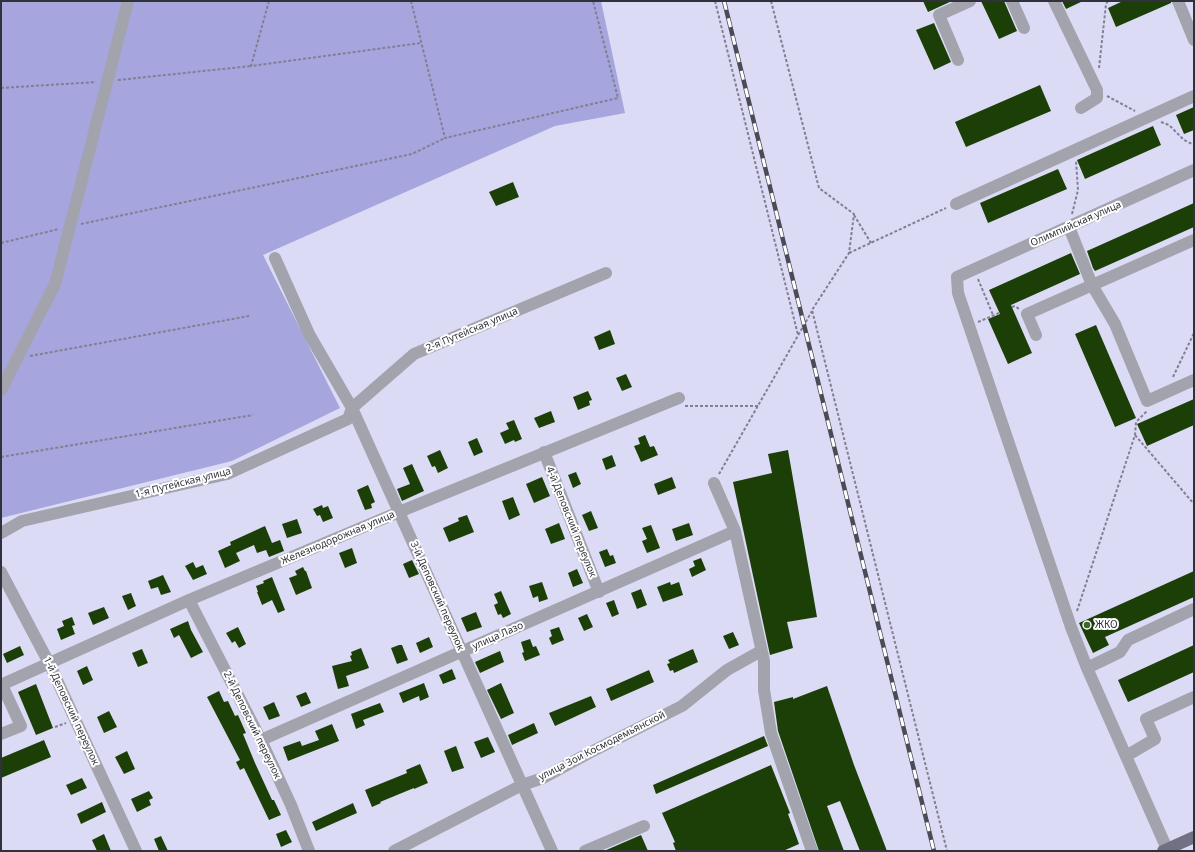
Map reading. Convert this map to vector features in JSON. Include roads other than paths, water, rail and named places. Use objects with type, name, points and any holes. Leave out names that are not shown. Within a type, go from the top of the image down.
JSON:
[{"type":"main road","points":[[1165,850],[1194,837]]},
{"type":"street","points":[[1,390],[55,284],[128,1]]},
{"type":"street","points":[[958,60],[939,15],[970,1]]},
{"type":"street","points":[[1012,1],[1024,28]]},
{"type":"street","points":[[1054,1],[1097,90],[1097,98],[1081,108]]},
{"type":"street","points":[[1178,1],[1194,40]]},
{"type":"street","points":[[956,204],[1194,96]]},
{"type":"street","name":"Олимпийская улица","points":[[1087,668],[1071,627],[958,293],[957,277],[974,268],[1069,227],[1194,170]]},
{"type":"street","points":[[1069,227],[1092,284],[1114,324],[1147,401],[1194,380]]},
{"type":"street","points":[[1036,335],[1027,314],[1194,240]]},
{"type":"street","name":"3-й Деповский переулок","points":[[275,258],[309,334],[352,408],[552,851]]},
{"type":"street","name":"2-я Путейская улица","points":[[352,408],[414,354],[606,273]]},
{"type":"street","name":"Железнодорожная улица","points":[[2,685],[189,600],[544,452],[679,398]]},
{"type":"street","name":"1-я Путейская улица","points":[[1,533],[22,521],[227,474],[348,419],[352,408]]},
{"type":"street","name":"4-й Деповский переулок","points":[[544,452],[599,592]]},
{"type":"street","points":[[714,483],[735,531],[764,661],[764,690],[771,732],[812,851]]},
{"type":"street","name":"улица Лазо","points":[[261,740],[735,531]]},
{"type":"street","name":"1-й Деповский переулок","points":[[1,572],[49,663],[136,851]]},
{"type":"street","name":"2-й Деповский переулок","points":[[189,600],[261,740],[291,805],[309,851]]},
{"type":"street","points":[[1165,850],[1087,668],[1120,652],[1128,640],[1194,610]]},
{"type":"street","name":"улица Зои Космодемьянской","points":[[394,851],[522,785],[543,778],[682,706],[727,670],[761,651]]},
{"type":"street","points":[[1,734],[21,726],[2,685]]},
{"type":"street","points":[[1126,756],[1155,739],[1146,719],[1194,697]]},
{"type":"street","points":[[585,851],[644,826]]},
{"type":"railway","points":[[724,1],[934,851]]},
{"type":"place","name":"ЖКО","points":[[1087,625]]}]
